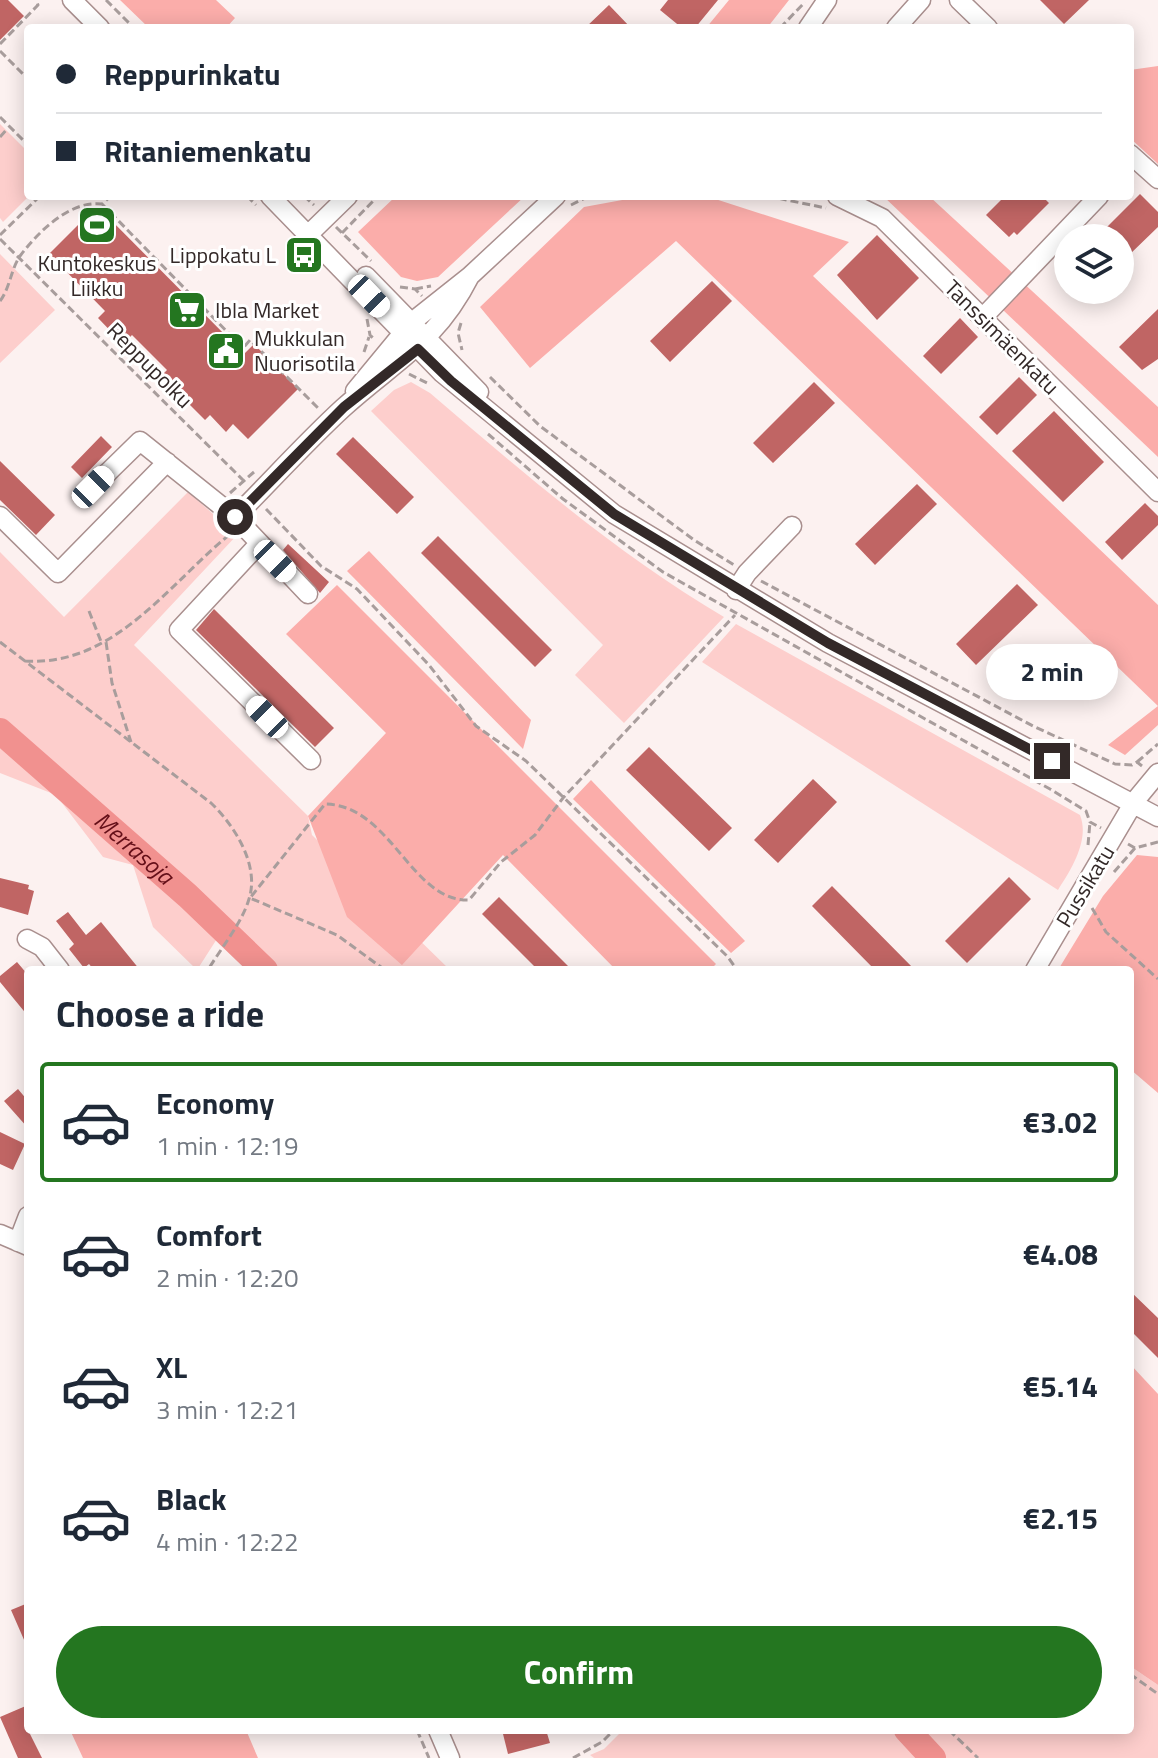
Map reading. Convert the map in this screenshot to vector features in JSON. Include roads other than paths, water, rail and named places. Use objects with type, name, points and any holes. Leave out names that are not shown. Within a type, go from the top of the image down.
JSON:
[{"type":"street","points":[[72,0],[96,24]]},
{"type":"street","points":[[89,0],[113,24]]},
{"type":"street","points":[[811,24],[827,0]]},
{"type":"street","points":[[900,24],[921,0]]},
{"type":"street","points":[[959,0],[984,24]]},
{"type":"street","points":[[1134,161],[1158,179]]},
{"type":"street","points":[[275,200],[312,230],[504,422],[614,514],[828,643],[1158,817]]},
{"type":"street","points":[[289,200],[312,230]]},
{"type":"street","points":[[312,230],[344,200]]},
{"type":"street","points":[[989,311],[1095,200]]},
{"type":"street","points":[[238,521],[344,407],[407,327],[562,201]]},
{"type":"street","name":"Tanssimäenkatu","points":[[834,202],[882,218],[1158,492]]},
{"type":"street","points":[[344,407],[423,343],[445,320],[470,276]]},
{"type":"street","points":[[93,487],[140,441],[238,521],[308,594]]},
{"type":"street","points":[[0,516],[58,573],[167,462]]},
{"type":"street","points":[[736,590],[747,573],[792,526]]},
{"type":"street","points":[[258,545],[179,630],[311,760]]},
{"type":"street","points":[[1134,802],[1156,775]]},
{"type":"street","name":"Pussikatu","points":[[1037,966],[1134,802]]},
{"type":"street","points":[[27,939],[42,947],[57,966]]},
{"type":"street","points":[[0,1234],[23,1244]]},
{"type":"street","points":[[440,1734],[450,1758]]},
{"type":"waterway","name":"Merrasoja","points":[[0,731],[188,896],[261,966]]},
{"type":"waterway","name":"Merrasoja","points":[[911,1734],[933,1758]]},
{"type":"place","name":"Kuntokeskus Liikku","points":[[97,225]]},
{"type":"place","name":"Lippokatu L","points":[[304,255]]},
{"type":"place","name":"Ibla Market","points":[[187,310]]},
{"type":"place","name":"Mukkulan Nuorisotila","points":[[226,351]]}]
